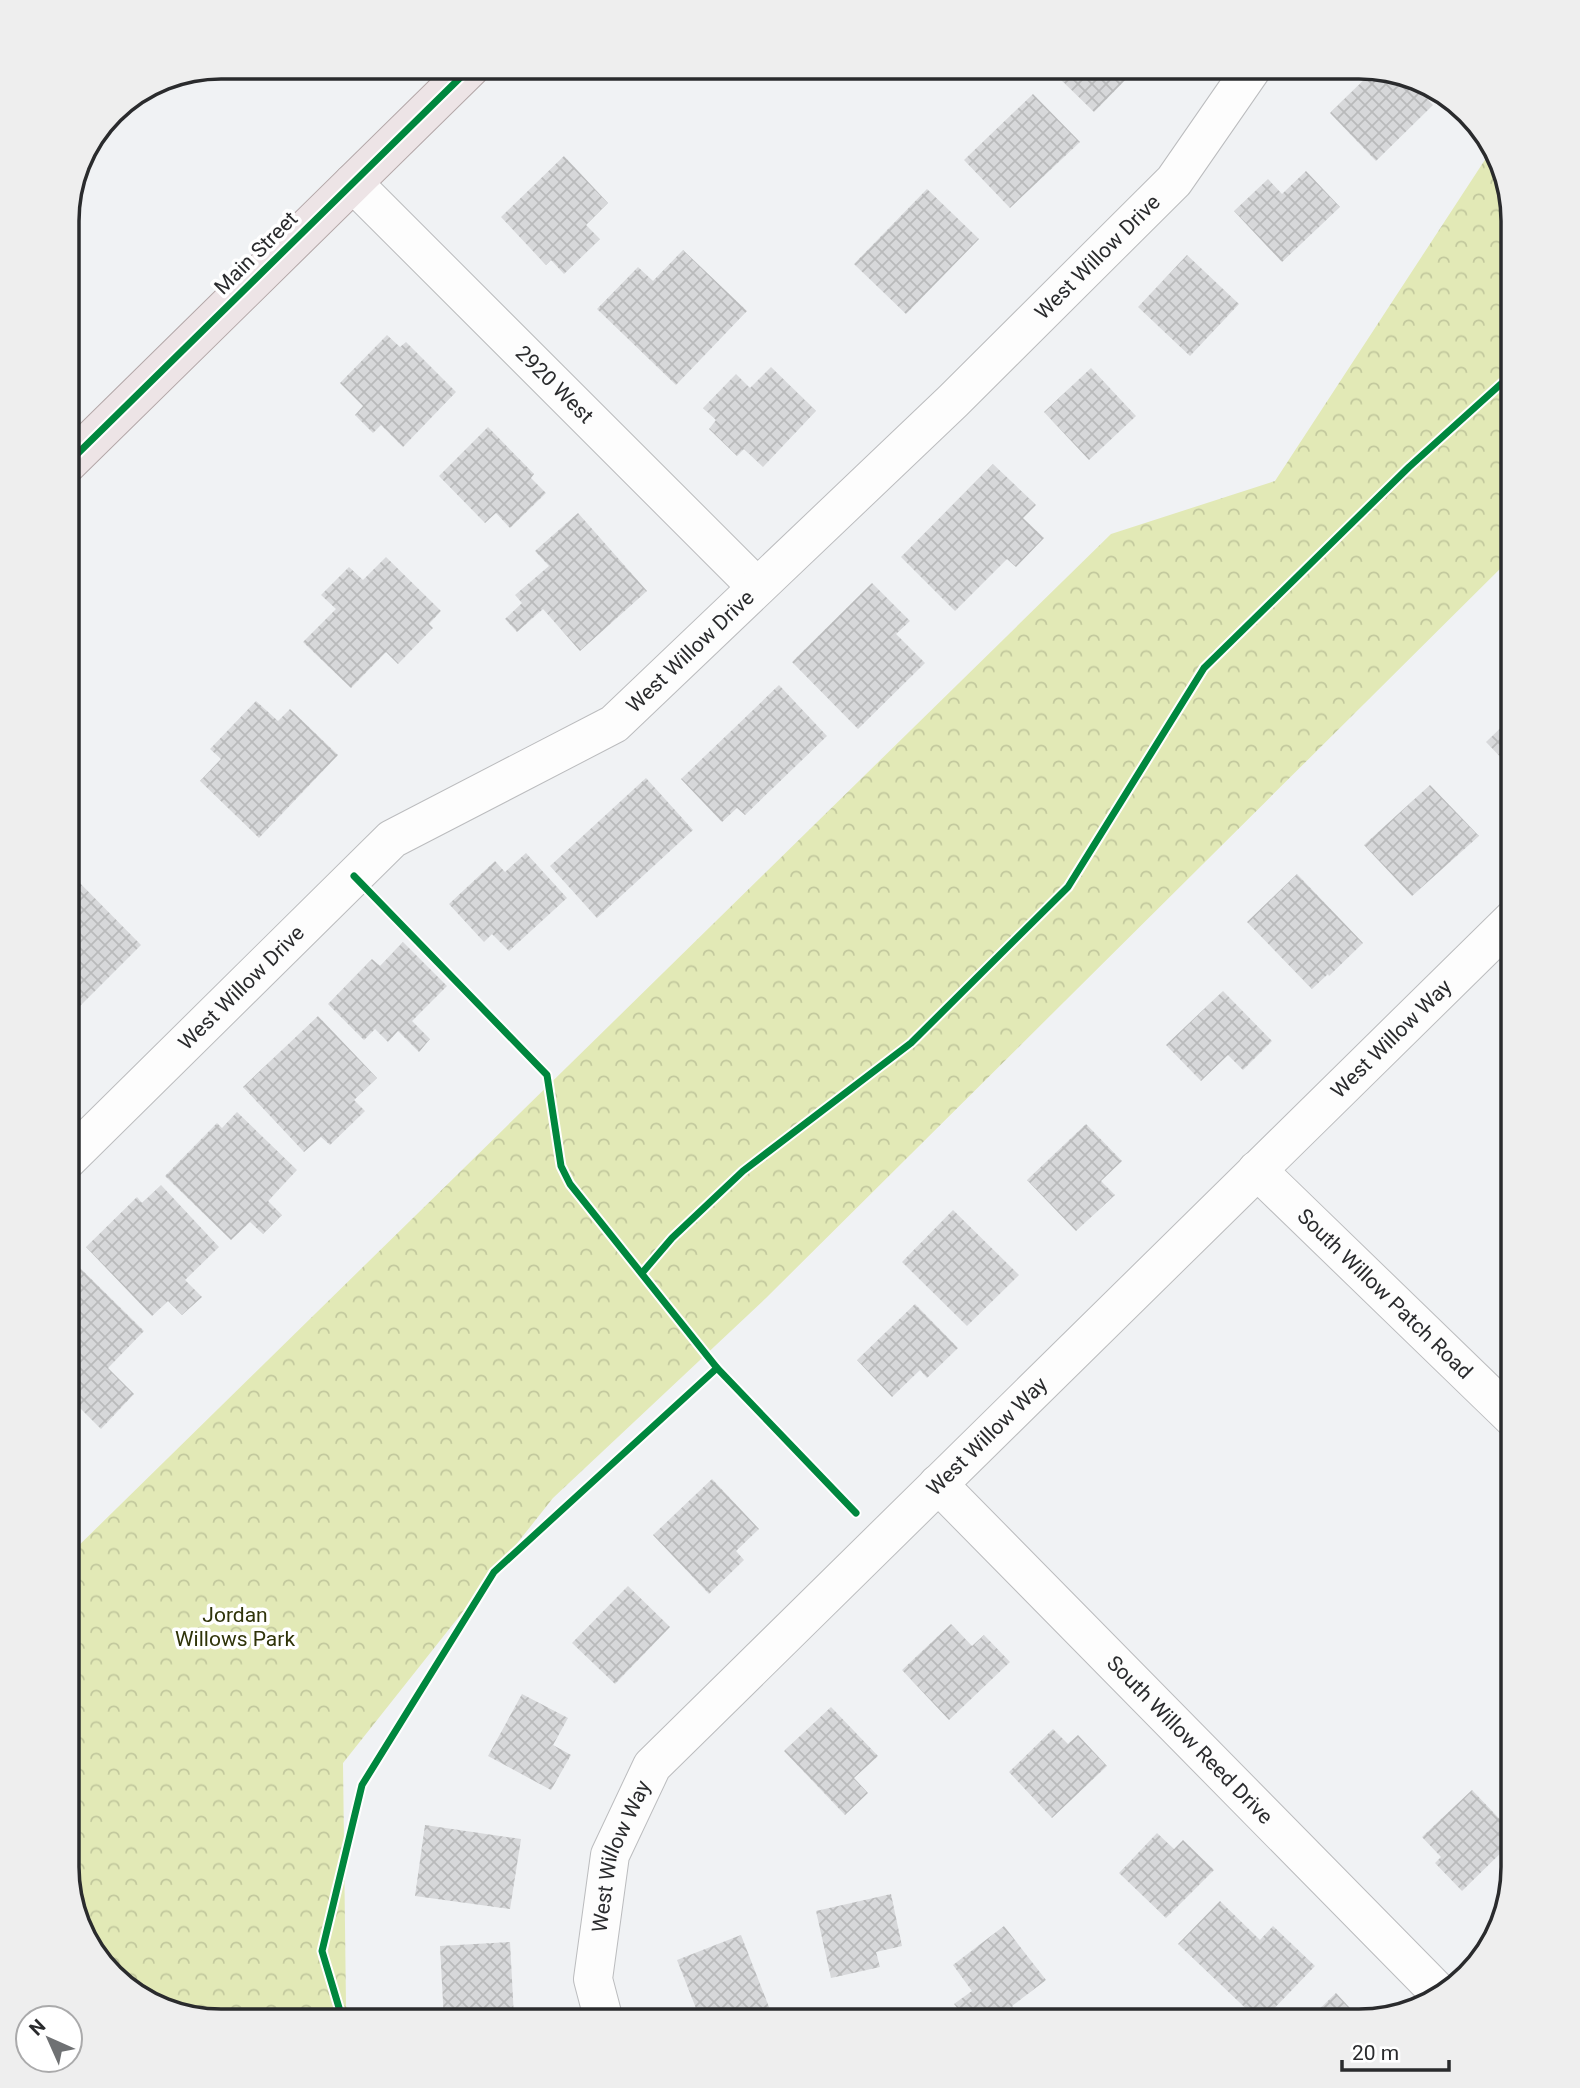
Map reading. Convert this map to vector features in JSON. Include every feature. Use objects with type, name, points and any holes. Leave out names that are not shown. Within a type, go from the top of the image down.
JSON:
[{"type":"main road","name":"Main Street","points":[[79,452],[458,79]]},
{"type":"street","name":"West Willow Drive","points":[[79,1148],[392,839],[614,724],[953,401],[1174,181],[1245,79]]},
{"type":"street","name":"2920 West","points":[[353,183],[757,587]]},
{"type":"street","name":"West Willow Way","points":[[601,2009],[593,1979],[610,1855],[652,1766],[1501,932]]},
{"type":"street","name":"South Willow Patch Road","points":[[1257,1170],[1501,1406]]},
{"type":"street","name":"South Willow Reed Drive","points":[[938,1484],[1434,1988]]},
{"type":"green space","name":"Jordan Willows Park","points":[[1487,157],[1499,193],[1501,212],[1501,568],[766,1298],[553,1498],[343,1763],[347,2009],[202,2008],[158,1995],[127,1974],[114,1961],[93,1930],[81,1895],[79,1545],[1111,534],[1275,481]]},
{"type":"building","points":[[1060,79],[1126,79],[1094,112]]},
{"type":"building","points":[[1365,79],[1413,90],[1423,95],[1433,105],[1376,161],[1330,113]]},
{"type":"building","points":[[1033,94],[1080,142],[1010,208],[964,160]]},
{"type":"building","points":[[564,156],[608,203],[586,225],[600,239],[564,274],[551,260],[546,265],[501,217]]},
{"type":"building","points":[[1306,171],[1340,207],[1282,262],[1234,211],[1268,179],[1282,194]]},
{"type":"building","points":[[927,189],[979,239],[906,314],[854,264]]},
{"type":"building","points":[[683,250],[747,311],[676,385],[597,309],[638,267],[653,281]]},
{"type":"building","points":[[1187,255],[1239,304],[1190,356],[1138,307]]},
{"type":"building","points":[[387,335],[400,347],[406,342],[456,392],[403,447],[381,425],[373,433],[355,415],[363,406],[340,383]]},
{"type":"building","points":[[771,367],[816,411],[763,467],[744,449],[737,456],[709,429],[716,420],[703,408],[736,374],[750,388]]},
{"type":"building","points":[[1091,368],[1136,416],[1089,460],[1044,412]]},
{"type":"building","points":[[488,427],[534,474],[531,478],[546,493],[510,528],[496,513],[485,523],[439,476]]},
{"type":"building","points":[[993,464],[1036,505],[1023,518],[1044,538],[1016,567],[1007,559],[955,611],[901,557]]},
{"type":"building","points":[[578,513],[647,591],[580,651],[543,609],[517,632],[505,619],[522,603],[515,595],[549,566],[535,551]]},
{"type":"building","points":[[386,557],[441,611],[429,624],[433,628],[398,664],[386,652],[351,688],[303,642],[336,609],[321,595],[349,567],[363,580]]},
{"type":"building","points":[[872,583],[910,621],[896,634],[925,663],[858,729],[792,662]]},
{"type":"building","points":[[779,685],[827,736],[745,815],[737,808],[722,822],[681,779]]},
{"type":"building","points":[[256,701],[278,721],[290,709],[338,755],[259,838],[200,781],[221,759],[210,749]]},
{"type":"building","points":[[1501,728],[1501,758],[1486,742]]},
{"type":"building","points":[[646,778],[693,830],[597,918],[550,866]]},
{"type":"building","points":[[1430,785],[1479,836],[1412,896],[1364,845]]},
{"type":"building","points":[[526,853],[567,898],[509,951],[492,934],[484,942],[449,904],[495,861],[505,872]]},
{"type":"building","points":[[1297,874],[1363,943],[1312,989],[1247,922]]},
{"type":"building","points":[[79,882],[141,945],[79,1007]]},
{"type":"building","points":[[403,942],[447,986],[412,1021],[430,1039],[419,1052],[398,1031],[388,1042],[375,1029],[364,1040],[328,1004],[372,959],[380,966]]},
{"type":"building","points":[[1223,991],[1272,1041],[1243,1070],[1228,1055],[1201,1081],[1166,1045]]},
{"type":"building","points":[[318,1016],[377,1078],[354,1100],[365,1111],[330,1145],[321,1137],[304,1152],[243,1087]]},
{"type":"building","points":[[237,1112],[297,1170],[268,1201],[282,1215],[263,1234],[250,1222],[231,1240],[165,1176],[217,1123],[222,1128]]},
{"type":"building","points":[[1086,1124],[1122,1161],[1101,1181],[1115,1195],[1076,1231],[1027,1180]]},
{"type":"building","points":[[161,1185],[219,1247],[185,1280],[202,1297],[182,1315],[168,1301],[152,1316],[86,1247],[137,1197],[142,1203]]},
{"type":"building","points":[[953,1210],[1019,1275],[967,1326],[902,1262]]},
{"type":"building","points":[[79,1267],[144,1331],[108,1368],[134,1394],[101,1429],[79,1407]]},
{"type":"building","points":[[915,1304],[958,1348],[927,1378],[920,1370],[892,1397],[857,1360]]},
{"type":"building","points":[[712,1479],[759,1529],[736,1551],[744,1560],[709,1594],[653,1535]]},
{"type":"building","points":[[628,1586],[670,1627],[615,1684],[572,1643]]},
{"type":"building","points":[[951,1624],[972,1646],[984,1635],[1010,1662],[949,1720],[902,1670]]},
{"type":"building","points":[[522,1694],[568,1718],[553,1745],[571,1755],[551,1790],[488,1756]]},
{"type":"building","points":[[831,1707],[878,1756],[854,1778],[868,1793],[845,1815],[784,1751]]},
{"type":"building","points":[[1053,1729],[1068,1744],[1078,1735],[1107,1766],[1052,1818],[1009,1772]]},
{"type":"building","points":[[1472,1790],[1501,1820],[1501,1853],[1462,1891],[1435,1863],[1441,1857],[1422,1837]]},
{"type":"building","points":[[425,1825],[521,1839],[510,1909],[415,1896]]},
{"type":"building","points":[[1157,1833],[1174,1849],[1183,1840],[1214,1870],[1166,1918],[1119,1873]]},
{"type":"building","points":[[891,1894],[902,1946],[876,1952],[880,1967],[831,1978],[816,1911]]},
{"type":"building","points":[[1220,1901],[1260,1940],[1273,1926],[1315,1966],[1274,2009],[1246,2009],[1178,1944]]},
{"type":"building","points":[[1004,1926],[1046,1980],[1012,2006],[1015,2009],[958,2009],[954,2004],[972,1991],[953,1965]]},
{"type":"building","points":[[741,1935],[770,2009],[696,2009],[677,1960]]},
{"type":"building","points":[[510,1942],[514,2009],[443,2009],[440,1946]]},
{"type":"building","points":[[1336,1993],[1351,2009],[1319,2009]]},
{"type":"cycle path","points":[[79,452],[459,79]]},
{"type":"cycle path","points":[[642,1273],[672,1238],[743,1171],[911,1043],[1068,887],[1204,668],[1409,467],[1501,384]]},
{"type":"cycle path","points":[[354,876],[547,1075],[561,1166],[570,1184],[717,1368],[856,1513]]},
{"type":"cycle path","points":[[339,2009],[322,1951],[362,1785],[494,1572],[717,1368]]}]
